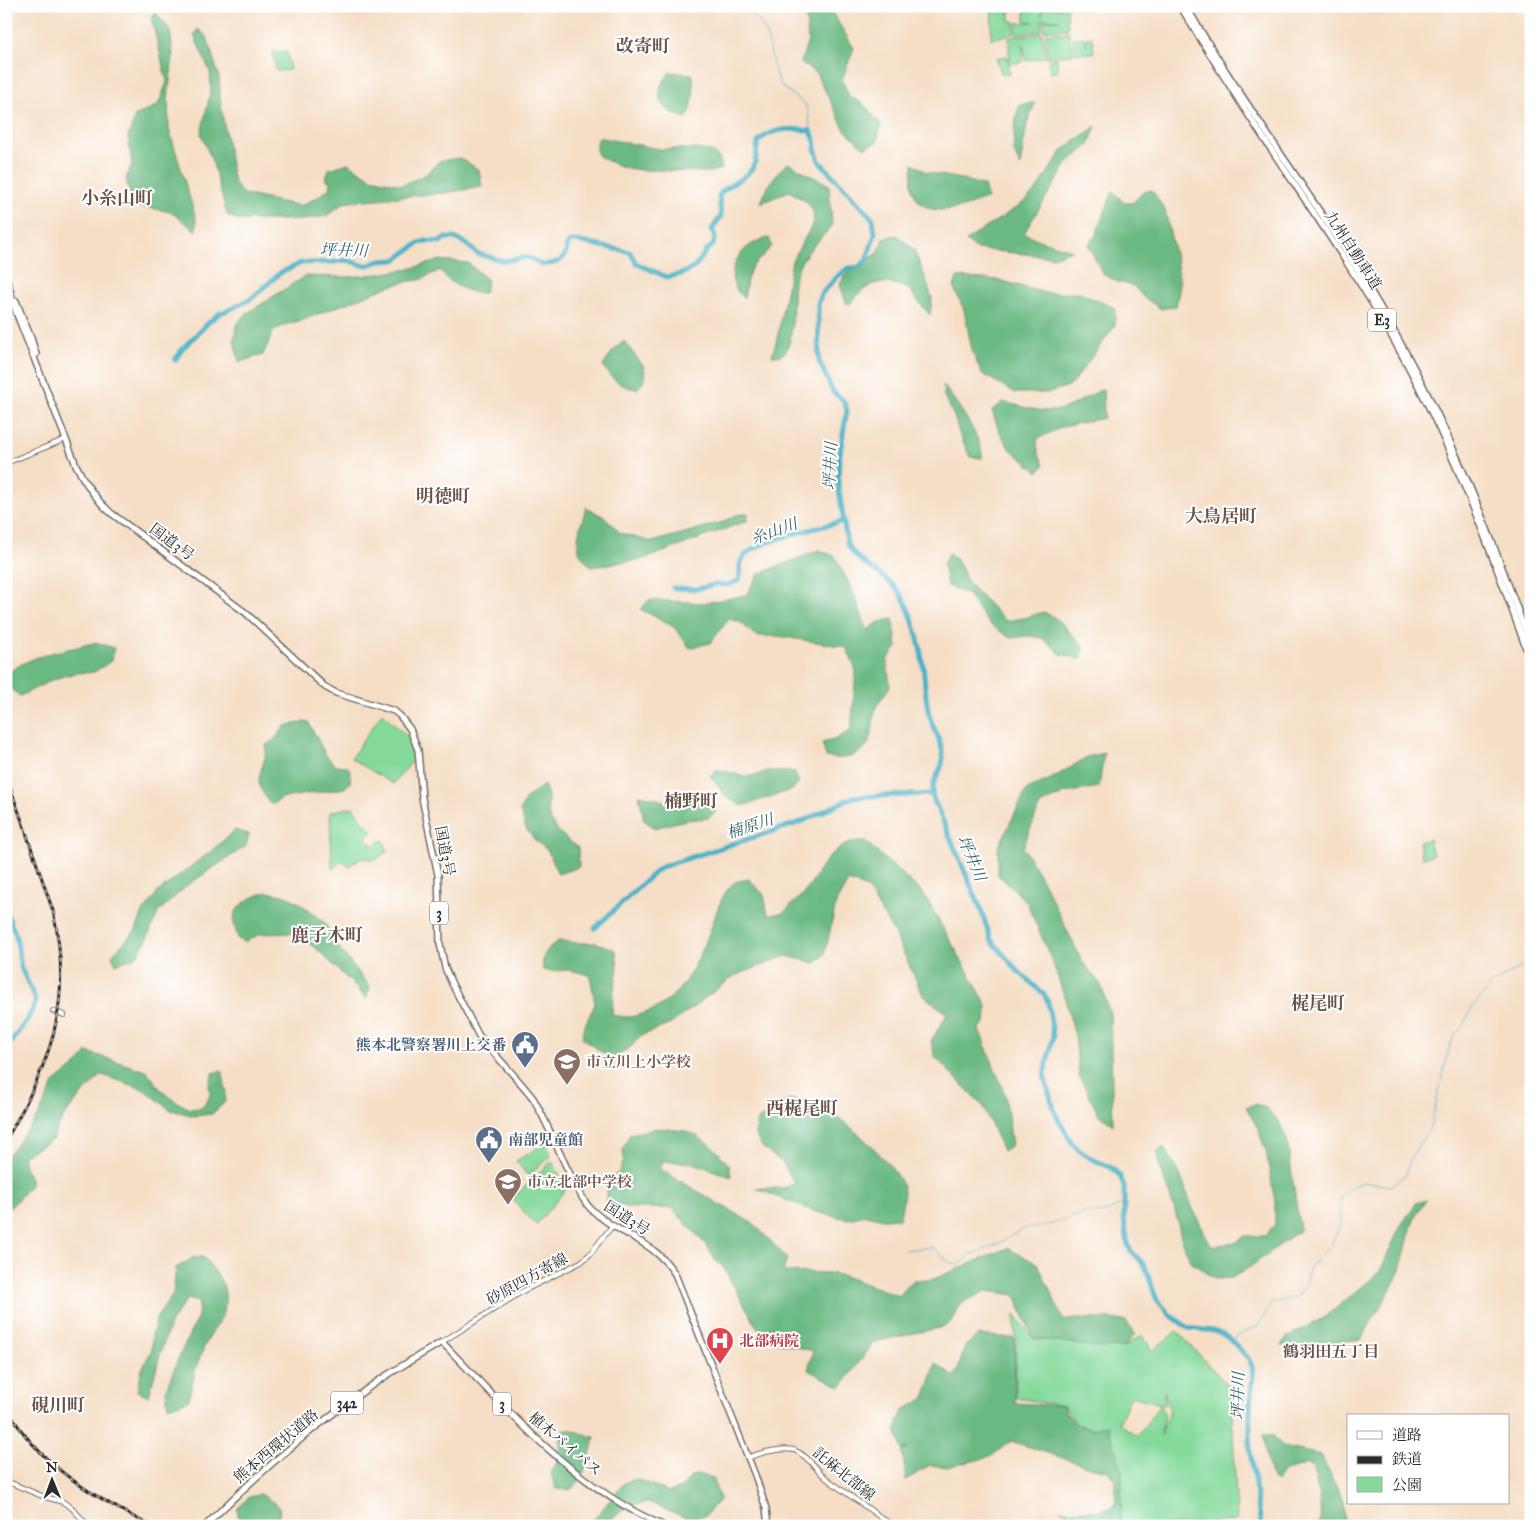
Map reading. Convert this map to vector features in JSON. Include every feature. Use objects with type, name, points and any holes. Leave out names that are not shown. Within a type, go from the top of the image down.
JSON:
[{"type":"highway","points":[[1176,6],[1218,68]]},
{"type":"highway","name":"九州自動車道","points":[[1180,6],[1218,68],[1338,248],[1409,368],[1472,504],[1531,662]]},
{"type":"highway","name":"九州自動車道","points":[[1187,6],[1204,36],[1347,253],[1405,350],[1440,420],[1478,504],[1531,647]]},
{"type":"highway","name":"国道3号","points":[[7,280],[16,312],[66,439],[87,486],[95,497],[111,513],[246,613],[325,687],[336,693],[388,708],[400,716],[406,723],[418,750],[422,798],[438,875],[440,950],[452,984],[479,1036],[524,1087],[536,1104],[586,1204],[613,1225],[647,1244],[669,1266],[674,1274],[748,1458],[763,1500],[768,1526]]},
{"type":"highway","name":"植木バイパス","points":[[442,1342],[514,1417],[565,1463],[632,1509],[664,1525]]},
{"type":"highway","name":"熊本西環状道路","points":[[205,1526],[260,1474],[342,1407],[371,1385],[442,1342]]},
{"type":"main road","points":[[6,462],[66,439]]},
{"type":"main road","points":[[53,1011],[64,1015]]},
{"type":"main road","name":"砂原四方寄線","points":[[442,1342],[523,1291],[581,1262],[613,1225]]},
{"type":"main road","name":"託麻北部線","points":[[748,1458],[759,1453],[791,1449],[825,1477],[893,1526]]},
{"type":"main road","points":[[6,1481],[42,1496],[63,1502],[72,1508],[88,1526]]},
{"type":"green space","points":[[805,6],[828,6],[854,48],[842,80],[849,96],[863,104],[881,124],[877,142],[864,148],[845,130],[816,73],[801,63],[808,40]]},
{"type":"green space","points":[[992,7],[1010,9],[1010,21],[1014,21],[1015,33],[991,39]]},
{"type":"green space","points":[[1025,7],[1042,7],[1042,16],[1044,8],[1067,8],[1068,29],[1044,31],[1043,21],[1060,20],[1042,19],[1041,31],[1017,34],[1016,23],[1034,22],[1025,21]]},
{"type":"green space","points":[[155,12],[170,30],[173,54],[168,99],[169,129],[196,219],[196,231],[171,212],[133,205],[126,179],[132,163],[128,138],[135,116],[158,105],[167,82],[151,17]]},
{"type":"green space","points":[[198,29],[207,37],[219,77],[221,106],[234,183],[243,194],[300,206],[318,197],[331,187],[330,182],[326,179],[329,169],[348,163],[371,178],[402,185],[425,175],[439,161],[460,158],[479,170],[482,187],[444,193],[344,203],[326,216],[304,220],[238,220],[227,215],[213,163],[201,134],[211,89],[210,72],[194,35]]},
{"type":"green space","points":[[1069,32],[1072,54],[1048,58],[1045,34]]},
{"type":"green space","points":[[1042,33],[1046,57],[1026,61],[1023,44],[1023,62],[1009,64],[1009,37]]},
{"type":"green space","points":[[1092,37],[1094,53],[1074,53],[1073,38],[1085,38],[1087,47],[1086,38]]},
{"type":"green space","points":[[273,52],[287,52],[290,70],[276,71]]},
{"type":"green space","points":[[1007,56],[1010,75],[1002,74],[996,58]]},
{"type":"green space","points":[[1057,58],[1058,71],[1051,73],[1048,61]]},
{"type":"green space","points":[[670,72],[692,74],[693,97],[691,109],[686,118],[671,113],[660,100],[660,87]]},
{"type":"green space","points":[[1035,103],[1027,124],[1020,166],[1013,150],[1016,116],[1020,104]]},
{"type":"green space","points":[[1096,126],[1089,145],[1067,164],[1024,233],[1042,241],[1072,250],[1054,257],[976,249],[966,241],[1023,203],[1036,190],[1063,150]]},
{"type":"green space","points":[[598,137],[659,149],[710,151],[720,159],[722,169],[710,172],[641,170],[620,167],[597,155]]},
{"type":"green space","points":[[788,163],[829,185],[832,226],[799,266],[794,281],[790,340],[783,354],[772,356],[792,261],[814,222],[813,211],[807,202],[789,191],[761,203],[772,181]]},
{"type":"green space","points":[[913,163],[926,172],[966,180],[984,186],[988,198],[969,205],[946,210],[926,207],[918,201],[912,188]]},
{"type":"green space","points":[[1152,190],[1165,210],[1180,285],[1176,306],[1161,309],[1143,297],[1134,286],[1118,282],[1103,274],[1088,245],[1096,235],[1113,191],[1124,203],[1133,203],[1143,192]]},
{"type":"green space","points":[[897,235],[914,250],[932,299],[930,315],[915,298],[910,289],[883,283],[876,283],[870,286],[850,304],[846,303],[840,284],[845,275],[878,253],[883,238]]},
{"type":"green space","points":[[769,238],[772,246],[751,268],[744,298],[737,290],[733,280],[735,263],[745,249],[761,240]]},
{"type":"green space","points":[[441,260],[468,263],[488,280],[484,293],[459,287],[448,280],[440,270],[420,280],[404,282],[385,288],[306,319],[284,325],[273,332],[263,355],[239,362],[234,340],[237,323],[246,314],[305,276],[349,277],[378,274],[409,269]]},
{"type":"green space","points":[[957,277],[999,280],[1045,293],[1080,293],[1115,308],[1115,326],[1071,385],[1048,393],[1015,393],[981,373],[972,350],[964,310],[954,288]]},
{"type":"green space","points":[[624,341],[644,367],[645,380],[637,389],[626,387],[617,382],[603,366],[613,351]]},
{"type":"green space","points":[[943,385],[974,431],[982,458],[970,457],[944,396]]},
{"type":"green space","points":[[1103,389],[1104,418],[1062,427],[1037,439],[1038,452],[1044,466],[1038,472],[1009,448],[999,431],[992,411],[1003,402],[1041,410],[1059,410]]},
{"type":"green space","points":[[586,507],[606,518],[620,533],[652,542],[723,522],[736,515],[748,513],[747,521],[644,559],[591,567],[581,554],[578,545]]},
{"type":"green space","points":[[819,550],[835,556],[856,598],[867,630],[879,622],[893,619],[897,647],[887,660],[890,687],[877,706],[870,740],[862,751],[845,758],[826,757],[822,743],[834,740],[851,730],[856,670],[846,647],[778,636],[756,636],[740,622],[729,619],[710,643],[690,648],[674,627],[640,609],[649,600],[705,603],[746,595],[759,574]]},
{"type":"green space","points":[[949,553],[959,563],[968,583],[1006,621],[1044,612],[1057,619],[1084,647],[1081,659],[1061,654],[1042,638],[1027,636],[1010,638],[991,625],[981,614],[969,595],[947,586],[943,564]]},
{"type":"green space","points":[[96,642],[114,648],[111,661],[94,672],[75,673],[54,679],[20,696],[6,686],[8,673],[28,661],[50,653]]},
{"type":"green space","points":[[382,713],[408,737],[415,758],[393,784],[351,758]]},
{"type":"green space","points":[[308,721],[325,754],[335,765],[347,766],[351,772],[350,783],[345,788],[282,798],[272,805],[265,796],[259,782],[266,745],[275,739],[285,726]]},
{"type":"green space","points":[[1104,753],[1099,787],[1065,793],[1040,805],[1023,847],[1045,885],[1082,961],[1101,985],[1110,1013],[1113,1125],[1099,1115],[1079,1076],[1075,1036],[1065,999],[1053,963],[1027,903],[998,875],[998,848],[1027,789],[1053,778],[1087,757]]},
{"type":"green space","points":[[717,769],[745,777],[767,771],[794,772],[799,782],[792,790],[742,806],[725,796],[710,776]]},
{"type":"green space","points":[[544,785],[551,821],[561,834],[578,848],[579,867],[558,874],[548,851],[526,829],[520,811],[526,798]]},
{"type":"green space","points":[[639,795],[675,805],[710,801],[716,812],[708,818],[686,820],[654,828],[644,820]]},
{"type":"green space","points":[[353,807],[363,822],[373,831],[365,839],[372,845],[383,840],[388,851],[375,860],[362,858],[348,866],[342,860],[332,870],[330,812]]},
{"type":"green space","points":[[235,830],[249,834],[246,846],[189,884],[159,911],[146,941],[136,957],[116,964],[112,955],[136,930],[143,912],[159,891]]},
{"type":"green space","points":[[1429,839],[1433,855],[1422,858],[1419,842]]},
{"type":"green space","points":[[849,842],[866,842],[923,893],[987,1005],[985,1023],[979,1029],[1005,1094],[1012,1145],[1003,1151],[983,1106],[935,1057],[931,1041],[947,1014],[923,995],[895,935],[867,888],[848,881],[836,903],[825,954],[816,963],[786,956],[734,976],[671,1024],[640,1036],[632,1046],[619,1055],[610,1058],[582,1038],[585,1025],[595,1004],[590,975],[569,970],[543,970],[545,953],[558,941],[597,943],[616,950],[618,969],[613,994],[612,1015],[632,1017],[651,1011],[677,992],[695,965],[721,900],[730,886],[739,881],[749,879],[764,895],[768,915],[783,913],[805,892],[829,856]]},
{"type":"green space","points":[[267,892],[284,895],[300,903],[324,922],[337,945],[370,987],[366,999],[319,951],[296,933],[260,934],[245,942],[238,939],[234,921],[235,913],[246,901]]},
{"type":"green space","points":[[87,1052],[147,1071],[160,1089],[175,1101],[190,1109],[202,1108],[210,1096],[209,1084],[213,1073],[222,1070],[226,1090],[225,1102],[212,1114],[195,1116],[171,1110],[143,1089],[102,1075],[67,1113],[53,1139],[23,1156],[25,1168],[32,1183],[11,1207],[6,1207],[6,1158],[38,1116],[55,1082],[80,1062]]},
{"type":"green space","points":[[788,1099],[807,1100],[818,1104],[863,1138],[878,1153],[900,1180],[904,1191],[900,1218],[883,1219],[866,1215],[848,1219],[816,1212],[755,1188],[783,1188],[795,1184],[782,1162],[763,1148],[755,1135],[758,1120]]},
{"type":"green space","points":[[1255,1104],[1267,1108],[1279,1122],[1287,1140],[1300,1230],[1232,1278],[1216,1279],[1192,1263],[1182,1242],[1176,1214],[1158,1161],[1157,1152],[1164,1147],[1179,1172],[1193,1209],[1211,1246],[1235,1243],[1245,1236],[1265,1236],[1275,1224],[1275,1202],[1266,1151],[1258,1129],[1246,1107]]},
{"type":"green space","points":[[658,1128],[686,1131],[697,1136],[715,1149],[729,1165],[731,1177],[693,1163],[663,1161],[660,1169],[755,1225],[787,1258],[783,1272],[829,1273],[844,1276],[899,1296],[913,1280],[931,1280],[1007,1248],[1038,1264],[1063,1319],[1126,1321],[1135,1335],[1124,1347],[1102,1348],[1033,1338],[1015,1295],[986,1291],[962,1303],[950,1323],[939,1328],[874,1342],[841,1387],[808,1370],[813,1351],[777,1342],[758,1329],[723,1267],[715,1260],[707,1246],[672,1208],[630,1208],[606,1202],[607,1181],[619,1172],[624,1160],[623,1149],[630,1134]]},
{"type":"green space","points":[[546,1143],[551,1156],[528,1176],[516,1161]]},
{"type":"green space","points":[[552,1161],[566,1189],[536,1225],[512,1199]]},
{"type":"green space","points":[[1427,1200],[1415,1217],[1396,1279],[1361,1339],[1300,1347],[1281,1345],[1287,1337],[1325,1317],[1379,1273],[1400,1227],[1416,1203]]},
{"type":"green space","points":[[194,1257],[203,1257],[220,1279],[225,1294],[225,1303],[219,1322],[208,1338],[201,1355],[189,1400],[168,1407],[166,1390],[198,1316],[199,1302],[187,1299],[171,1322],[149,1396],[137,1391],[142,1369],[152,1349],[152,1334],[157,1317],[173,1294],[176,1268]]},
{"type":"green space","points":[[1015,1315],[1033,1338],[1124,1347],[1143,1335],[1152,1351],[1177,1331],[1231,1389],[1237,1521],[1120,1526],[1122,1472],[1091,1429],[1076,1423],[1064,1406],[1016,1398]],"holes":[[[1164,1391],[1170,1410],[1160,1436],[1165,1415],[1160,1405],[1137,1436],[1119,1423],[1131,1396],[1165,1405]]]},
{"type":"green space","points":[[978,1335],[1014,1338],[1015,1403],[1064,1406],[1070,1418],[1082,1427],[1095,1429],[1108,1425],[1122,1472],[1120,1526],[1088,1522],[1060,1510],[1099,1511],[1115,1506],[1116,1483],[1108,1471],[1011,1441],[993,1455],[947,1467],[930,1465],[906,1480],[902,1451],[909,1448],[902,1449],[896,1429],[903,1410],[924,1399],[936,1363],[954,1377],[965,1346]]},
{"type":"green space","points":[[563,1429],[595,1437],[582,1475],[578,1482],[568,1490],[556,1489],[551,1473],[557,1462]]},
{"type":"green space","points":[[1263,1435],[1273,1435],[1283,1447],[1321,1455],[1343,1501],[1345,1526],[1318,1526],[1320,1520],[1319,1498],[1313,1468],[1308,1464],[1283,1472],[1277,1482],[1272,1479]]},
{"type":"green space","points":[[698,1474],[713,1478],[720,1499],[706,1515],[689,1519],[651,1503],[629,1505],[604,1526],[583,1526],[595,1518],[624,1483],[636,1479],[669,1492],[682,1488],[689,1478]]},
{"type":"green space","points":[[261,1494],[280,1507],[278,1526],[240,1526],[237,1509],[249,1497]]},
{"type":"waterway","points":[[742,6],[762,25],[766,33],[776,76],[783,88],[805,104],[811,131]]},
{"type":"waterway","name":"坪井川","points":[[175,360],[183,348],[220,313],[252,298],[280,273],[301,263],[347,260],[362,265],[369,265],[379,261],[395,260],[419,243],[426,241],[440,242],[445,238],[455,238],[465,243],[478,254],[504,261],[526,257],[541,265],[560,261],[565,255],[567,245],[571,241],[577,241],[630,252],[636,263],[667,277],[681,274],[695,267],[706,251],[713,245],[715,237],[712,229],[721,216],[719,195],[752,169],[756,160],[758,142],[763,137],[776,131],[790,129],[811,131],[819,161],[873,219],[875,234],[866,261],[859,267],[848,268],[839,275],[822,293],[818,304],[819,361],[833,392],[843,400],[847,410],[839,459],[838,483],[847,543],[860,559],[893,585],[900,593],[912,617],[923,665],[929,714],[943,752],[941,768],[934,781],[933,798],[980,907],[991,940],[1018,971],[1044,994],[1048,1002],[1053,1036],[1044,1076],[1056,1115],[1072,1143],[1080,1151],[1112,1168],[1120,1176],[1124,1186],[1124,1219],[1128,1246],[1145,1266],[1156,1298],[1169,1314],[1188,1328],[1214,1331],[1228,1337],[1248,1358],[1252,1366],[1250,1451],[1261,1526]]},
{"type":"waterway","name":"糸山川","points":[[673,588],[696,589],[717,584],[728,585],[739,580],[740,564],[750,551],[774,540],[844,521]]},
{"type":"waterway","name":"楠原川","points":[[595,928],[657,870],[664,866],[801,822],[853,797],[932,794]]},
{"type":"waterway","points":[[6,912],[16,935],[21,968],[35,998],[35,1004],[27,1020],[6,1049]]},
{"type":"waterway","points":[[1232,1340],[1258,1326],[1272,1303],[1297,1297],[1304,1287],[1312,1264],[1331,1245],[1341,1223],[1340,1197],[1343,1193],[1362,1182],[1390,1186],[1406,1175],[1411,1157],[1430,1128],[1449,1049],[1454,1036],[1462,1027],[1472,1008],[1493,983],[1531,963]]},
{"type":"waterway","points":[[904,1250],[932,1247],[949,1262],[960,1265],[972,1254],[992,1247],[1023,1229],[1045,1226],[1088,1212],[1100,1214],[1124,1204]]},
{"type":"railway","points":[[6,775],[53,911],[59,944],[61,974],[59,1003],[46,1057],[22,1111],[6,1140]]},
{"type":"railway","points":[[6,1407],[35,1447],[51,1463],[88,1491],[151,1526]]},
{"type":"place","name":"熊本北警察署川上交番","points":[[525,1069]]},
{"type":"place","name":"市立川上小学校","points":[[567,1086]]},
{"type":"place","name":"南部児童館","points":[[489,1164]]},
{"type":"place","name":"市立北部中学校","points":[[508,1206]]},
{"type":"place","name":"北部病院","points":[[720,1365]]},
{"type":"district","name":"改寄町","points":[[643,46]]},
{"type":"district","name":"小糸山町","points":[[117,198]]},
{"type":"district","name":"明徳町","points":[[443,496]]},
{"type":"district","name":"大鳥居町","points":[[1221,516]]},
{"type":"district","name":"楠野町","points":[[691,801]]},
{"type":"district","name":"鹿子木町","points":[[327,935]]},
{"type":"district","name":"梶尾町","points":[[1318,1003]]},
{"type":"district","name":"西梶尾町","points":[[802,1108]]},
{"type":"district","name":"鶴羽田五丁目","points":[[1331,1351]]},
{"type":"district","name":"硯川町","points":[[58,1405]]}]
